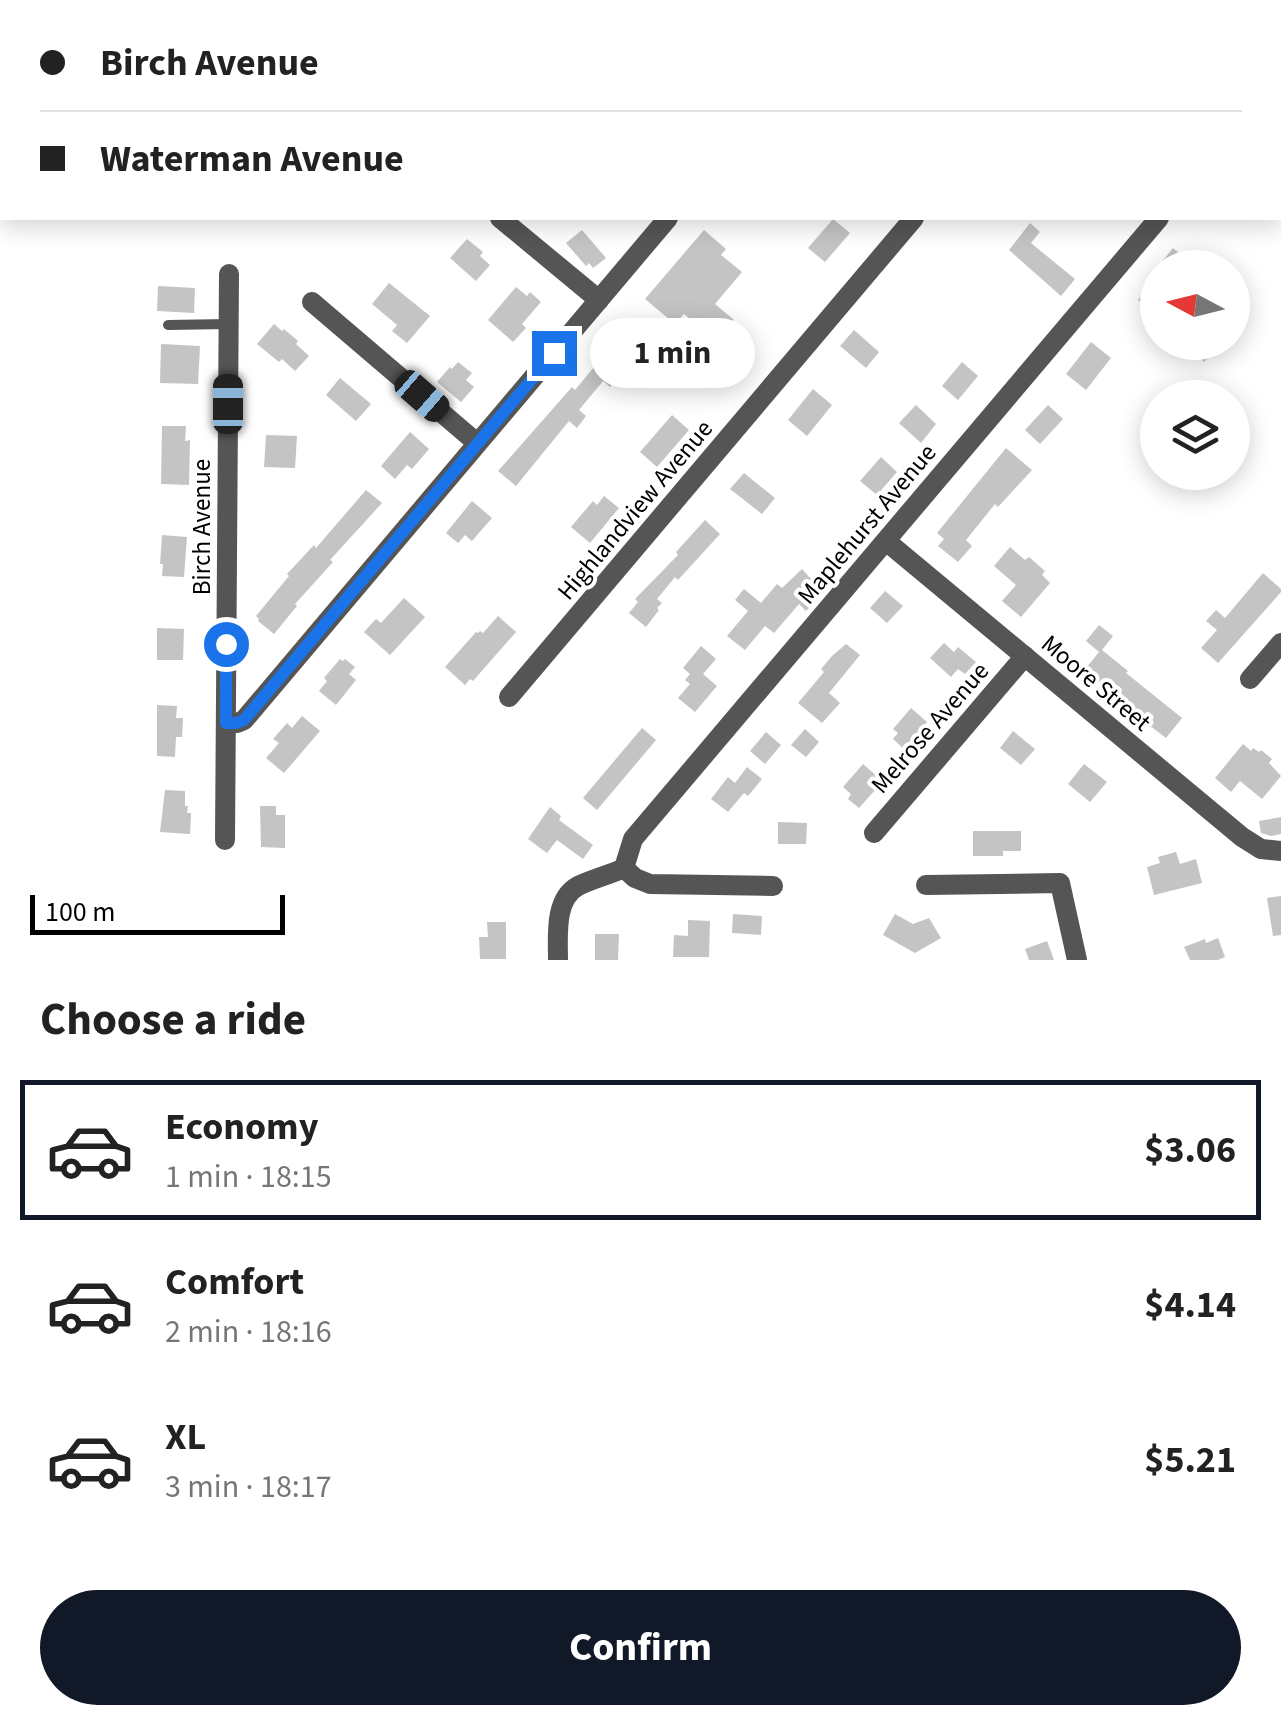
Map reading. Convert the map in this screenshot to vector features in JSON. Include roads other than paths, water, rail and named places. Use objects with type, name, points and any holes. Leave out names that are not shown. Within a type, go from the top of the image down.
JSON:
[{"type":"street","points":[[502,220],[600,300]]},
{"type":"street","points":[[226,723],[244,720],[666,220]]},
{"type":"street","name":"Highlandview Avenue","points":[[509,697],[912,220]]},
{"type":"street","name":"Maplehurst Avenue","points":[[624,868],[634,839],[1157,220]]},
{"type":"street","name":"Birch Avenue","points":[[225,840],[229,274]]},
{"type":"street","points":[[312,302],[477,443]]},
{"type":"street","name":"Moore Street","points":[[886,540],[1242,837],[1262,849],[1281,851]]},
{"type":"street","points":[[1250,679],[1281,642]]},
{"type":"street","name":"Melrose Avenue","points":[[874,833],[1025,656]]},
{"type":"street","points":[[558,960],[561,906],[567,894],[624,868],[634,878],[650,884],[773,886]]},
{"type":"street","points":[[926,885],[1060,883],[1078,960]]},
{"type":"lane","points":[[168,325],[228,324]]}]
